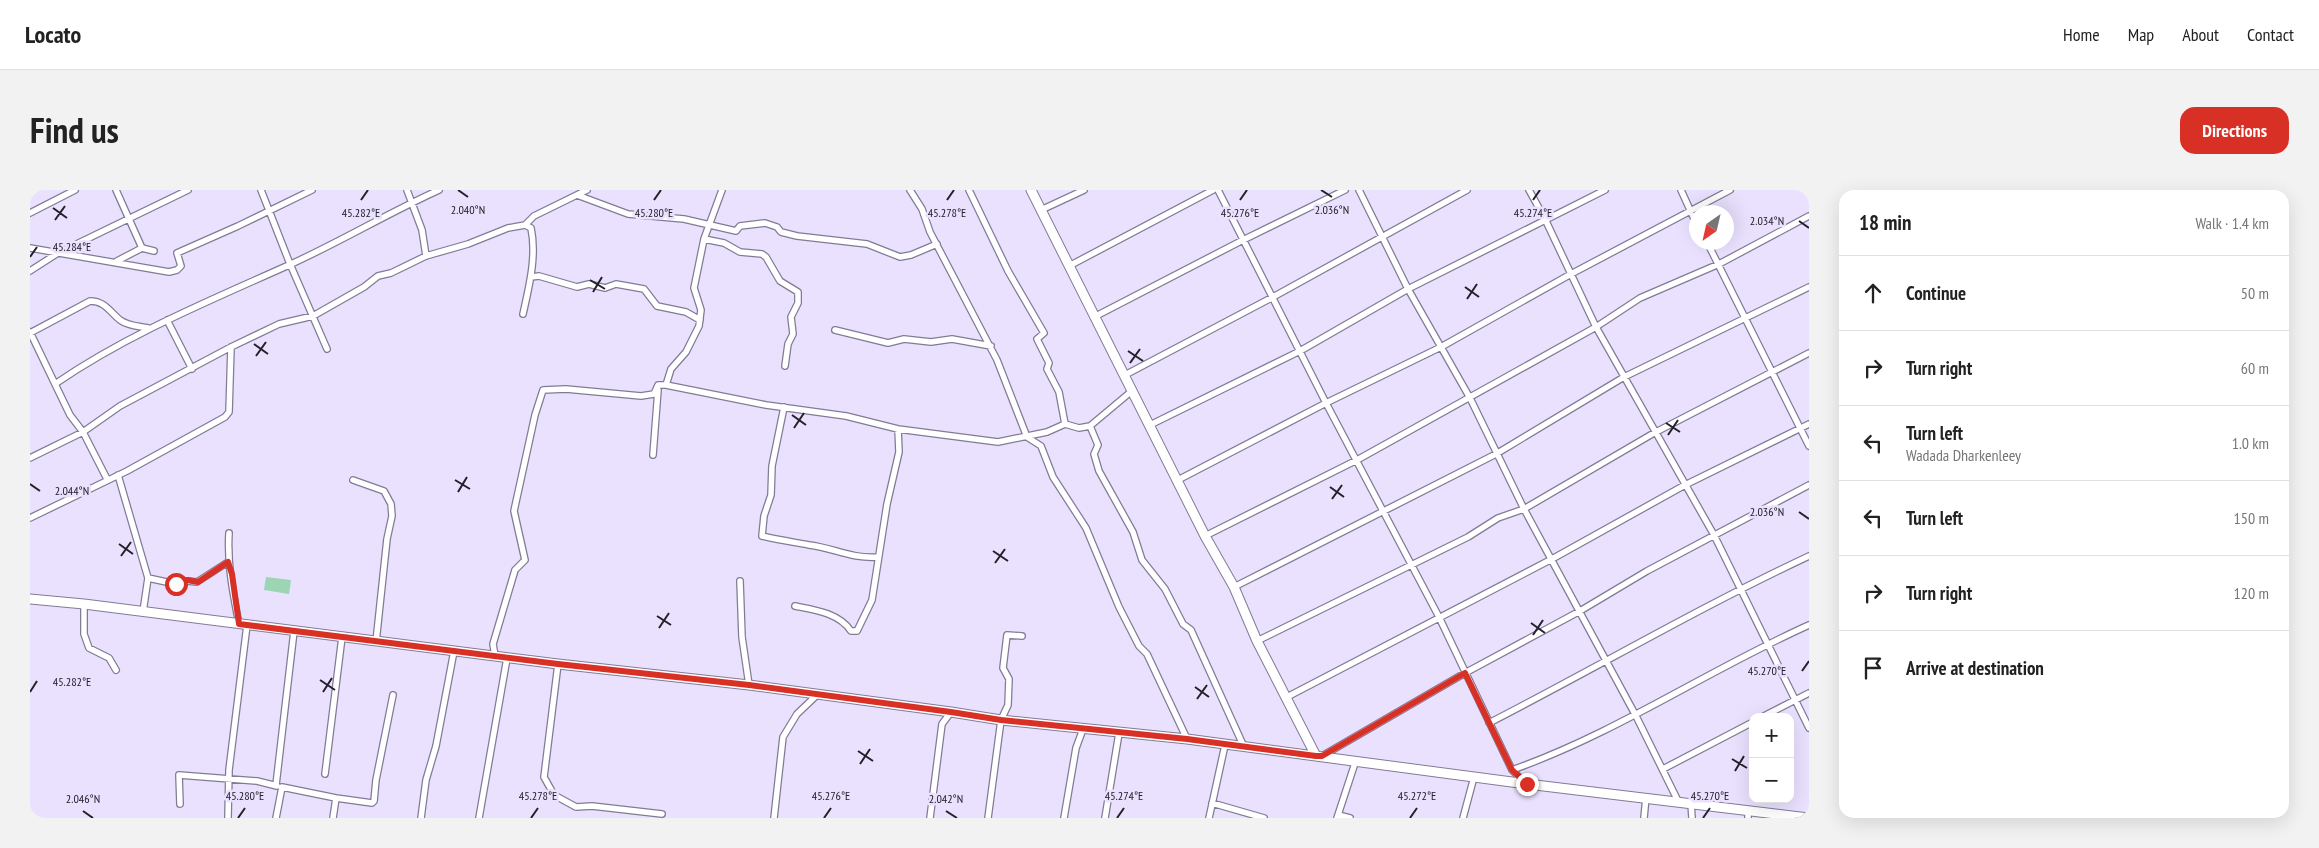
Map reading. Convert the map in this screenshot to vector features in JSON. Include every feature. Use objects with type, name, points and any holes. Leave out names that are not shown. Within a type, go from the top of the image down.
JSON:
[{"type":"main road","points":[[1031,190],[1096,316],[1176,481],[1234,587],[1257,641],[1319,756]]},
{"type":"main road","points":[[30,599],[84,604],[558,664],[749,685],[1001,720],[1187,739],[1356,760],[1527,784],[1678,801],[1748,814],[1804,817]]},
{"type":"street","points":[[30,214],[75,190]]},
{"type":"street","points":[[116,190],[142,248]]},
{"type":"street","points":[[30,271],[58,253],[130,220],[188,190]]},
{"type":"street","points":[[261,190],[290,264],[327,349]]},
{"type":"street","points":[[30,248],[169,272],[177,270],[181,266],[177,253],[312,190]]},
{"type":"street","points":[[407,190],[422,230],[426,256]]},
{"type":"street","points":[[56,384],[82,365],[148,328],[290,264],[439,190]]},
{"type":"street","points":[[30,458],[84,432],[120,406],[192,369],[231,346],[279,324],[313,316],[364,287],[378,276],[391,273],[426,256],[468,244],[508,228],[525,225],[534,216],[587,190]]},
{"type":"street","points":[[666,385],[671,369],[694,340],[700,320],[701,310],[694,288],[704,238],[722,190]]},
{"type":"street","points":[[910,190],[922,209],[937,244],[991,346],[1027,436],[1042,446],[1053,477],[1086,528],[1120,607],[1139,646],[1147,654],[1187,739]]},
{"type":"street","points":[[969,190],[1008,271],[1044,333],[1037,340],[1049,363],[1047,368],[1059,392],[1065,424]]},
{"type":"street","points":[[1042,210],[1084,190]]},
{"type":"street","points":[[1070,266],[1213,190]]},
{"type":"street","points":[[1218,190],[1326,403],[1439,618],[1512,770],[1527,784]]},
{"type":"street","points":[[1096,316],[1345,190]]},
{"type":"street","points":[[1359,190],[1408,289],[1470,398],[1524,509],[1636,716],[1678,801]]},
{"type":"street","points":[[1125,375],[1383,238],[1467,190]]},
{"type":"street","points":[[1529,190],[1545,219],[1596,327],[1654,433],[1714,535],[1809,728]]},
{"type":"street","points":[[1150,425],[1300,351],[1408,289],[1605,190]]},
{"type":"street","points":[[1681,190],[1689,209]]},
{"type":"street","points":[[1701,205],[1730,190]]},
{"type":"street","points":[[577,195],[628,214],[684,219],[736,231],[740,226],[765,223],[777,227],[781,232],[798,236],[868,244],[900,257],[911,255],[937,244]]},
{"type":"street","points":[[1176,481],[1326,403],[1441,347],[1570,274],[1689,212]]},
{"type":"street","points":[[1205,536],[1357,460],[1596,327],[1640,298],[1719,264],[1809,216]]},
{"type":"street","points":[[523,314],[531,277],[532,236],[531,228],[525,225]]},
{"type":"street","points":[[704,238],[724,243],[740,252],[762,254],[780,281],[798,292],[798,303],[792,317],[793,334],[788,344],[785,366]]},
{"type":"street","points":[[116,262],[142,248],[154,251]]},
{"type":"street","points":[[1711,250],[1809,446]]},
{"type":"street","points":[[531,277],[539,276],[577,287],[589,284],[605,288],[616,284],[644,289],[657,306],[686,312],[700,320]]},
{"type":"street","points":[[1234,587],[1496,454],[1624,377],[1809,287]]},
{"type":"street","points":[[107,479],[84,432],[70,415],[30,333],[90,301],[101,302],[121,320],[130,325],[148,328]]},
{"type":"street","points":[[167,320],[192,369]]},
{"type":"street","points":[[835,330],[888,343],[904,339],[931,342],[952,339],[991,346]]},
{"type":"street","points":[[30,518],[118,475],[225,417],[230,412],[231,346]]},
{"type":"street","points":[[1257,641],[1412,566],[1468,537],[1498,518],[1524,509],[1654,433],[1809,353]]},
{"type":"street","points":[[658,385],[846,416],[898,429],[998,442],[1047,432],[1065,424],[1079,428],[1090,426],[1132,390]]},
{"type":"street","points":[[653,455],[658,385]]},
{"type":"street","points":[[495,656],[492,644],[515,570],[525,560],[514,511],[535,415],[543,390],[566,389],[641,396],[654,394],[658,385]]},
{"type":"street","points":[[784,407],[772,466],[771,494],[765,510],[762,536],[864,558],[878,557]]},
{"type":"street","points":[[1287,697],[1552,559],[1685,485],[1809,424]]},
{"type":"street","points":[[1090,426],[1098,445],[1094,454],[1098,471],[1133,532],[1142,560],[1154,578],[1165,589],[1183,624],[1191,630],[1244,747]]},
{"type":"street","points":[[796,606],[829,614],[845,622],[851,631],[857,631],[872,600],[878,557],[899,452],[898,429]]},
{"type":"street","points":[[118,475],[148,578],[143,612]]},
{"type":"street","points":[[353,480],[384,491],[391,504],[392,516],[387,539],[376,642]]},
{"type":"street","points":[[1319,756],[1714,535],[1809,485]]},
{"type":"street","points":[[228,818],[228,779],[243,624],[228,562],[229,533]]},
{"type":"street","points":[[1488,723],[1607,662],[1741,588],[1809,556]]},
{"type":"street","points":[[148,578],[176,584],[187,580],[198,582],[228,562]]},
{"type":"street","points":[[740,581],[740,618],[749,685]]},
{"type":"street","points":[[84,604],[84,634],[89,648],[109,658],[116,670]]},
{"type":"street","points":[[1512,770],[1561,751],[1636,716],[1768,644],[1809,625]]},
{"type":"street","points":[[276,818],[294,631]]},
{"type":"street","points":[[988,818],[1001,720],[1008,705],[1009,679],[1003,668],[1007,636],[1022,636]]},
{"type":"street","points":[[325,774],[342,637]]},
{"type":"street","points":[[421,818],[426,780],[436,746],[454,651]]},
{"type":"street","points":[[479,818],[508,658]]},
{"type":"street","points":[[558,664],[544,777],[554,794],[576,807],[592,806],[662,814]]},
{"type":"street","points":[[1770,713],[1809,693]]},
{"type":"street","points":[[774,818],[783,737],[797,714],[818,694]]},
{"type":"street","points":[[180,804],[179,775],[228,779],[279,786],[336,798],[374,801],[376,780],[392,695]]},
{"type":"street","points":[[930,818],[942,724],[951,712]]},
{"type":"street","points":[[1662,770],[1749,724]]},
{"type":"street","points":[[1064,818],[1076,748],[1083,729]]},
{"type":"street","points":[[1105,818],[1119,733]]},
{"type":"street","points":[[1209,818],[1225,745]]},
{"type":"street","points":[[1350,818],[1338,817],[1356,760]]},
{"type":"street","points":[[1463,818],[1474,777]]},
{"type":"street","points":[[1644,818],[1646,797]]},
{"type":"street","points":[[333,818],[336,798]]},
{"type":"street","points":[[1212,803],[1264,818]]},
{"type":"street","points":[[1691,803],[1692,818]]},
{"type":"green space","points":[[266,577],[291,580],[289,594],[264,590]]},
{"type":"route","points":[[176,584],[187,580],[198,582],[204,576],[217,571],[228,562],[232,574],[233,592],[239,624],[558,664],[749,685],[1001,720],[1187,739],[1316,756],[1322,756],[1465,673],[1512,770],[1527,784]]}]
